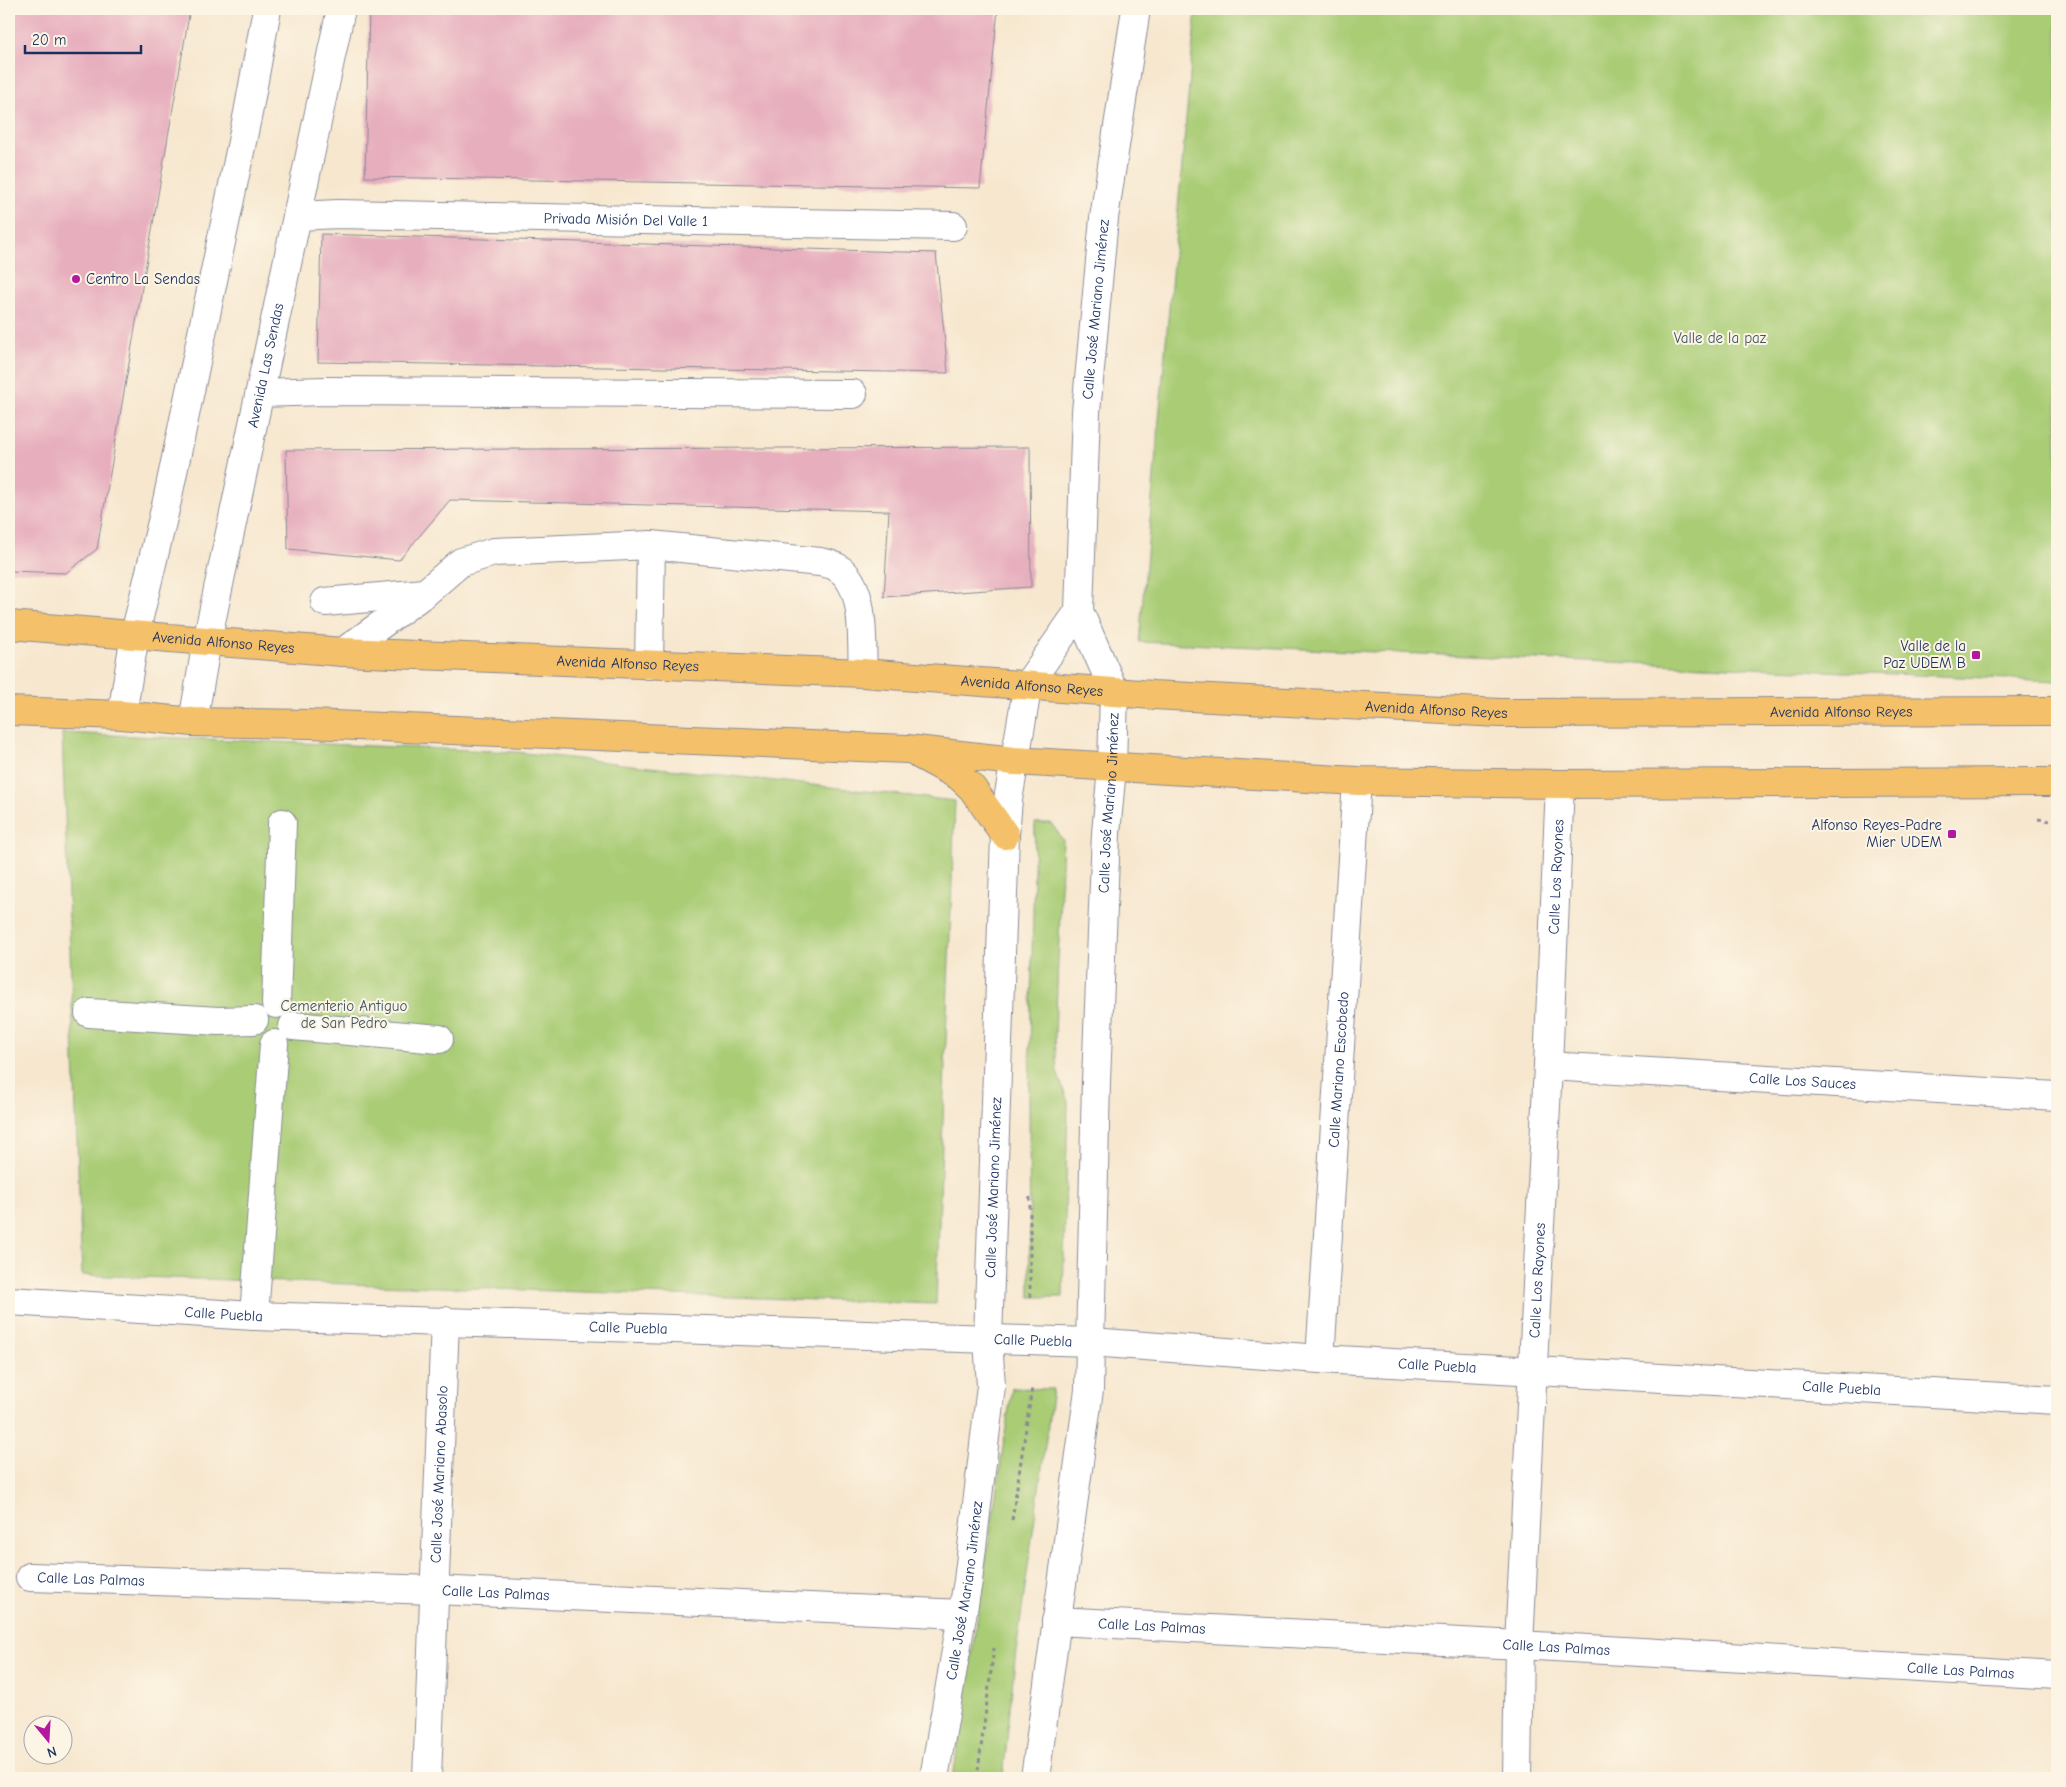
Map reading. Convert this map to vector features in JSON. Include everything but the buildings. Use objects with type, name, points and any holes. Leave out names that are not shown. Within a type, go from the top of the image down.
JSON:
[{"type":"main road","name":"Avenida Alfonso Reyes","points":[[9,625],[343,652],[863,673],[1028,684],[1153,695],[1500,713],[2057,711]]},
{"type":"main road","points":[[9,711],[122,715],[193,722],[446,729],[908,749],[1014,761],[1112,768],[1357,781],[1560,784],[2057,782]]},
{"type":"main road","points":[[908,749],[959,776],[972,788],[1005,835]]},
{"type":"street","points":[[122,715],[136,634],[169,492],[268,9]]},
{"type":"street","name":"Avenida Las Sendas","points":[[193,722],[208,641],[340,9]]},
{"type":"street","name":"Calle José Mariano Jiménez","points":[[1035,1778],[1089,1390],[1096,1081],[1106,833],[1112,768],[1114,691],[1079,610],[1086,412],[1090,364],[1104,218],[1136,9]]},
{"type":"street","name":"Privada Misión Del Valle 1","points":[[298,216],[348,214],[953,226]]},
{"type":"street","points":[[260,393],[325,391],[854,394]]},
{"type":"street","points":[[649,665],[650,545]]},
{"type":"street","points":[[343,652],[425,593],[462,562],[494,552],[650,545],[820,562],[837,567],[852,580],[858,597],[863,673]]},
{"type":"street","points":[[325,602],[425,593]]},
{"type":"street","name":"Calle José Mariano Jiménez","points":[[934,1778],[968,1582],[990,1386],[988,1339],[1005,835],[1014,761],[1028,684],[1079,610]]},
{"type":"street","name":"Calle Mariano Escobedo","points":[[1320,1359],[1357,781]]},
{"type":"street","name":"Calle Los Rayones","points":[[1517,1778],[1519,1645],[1534,1370],[1560,784]]},
{"type":"street","points":[[276,1004],[282,823]]},
{"type":"street","points":[[276,1004],[284,1007],[289,1012],[294,1026],[287,1039],[274,1044],[265,1042],[258,1037],[254,1029],[254,1020],[258,1012],[267,1005],[276,1004]]},
{"type":"street","points":[[89,1013],[218,1021],[254,1020]]},
{"type":"street","points":[[294,1026],[439,1039]]},
{"type":"street","points":[[254,1316],[274,1044]]},
{"type":"street","name":"Calle Los Sauces","points":[[1548,1066],[2057,1096]]},
{"type":"street","name":"Calle Puebla","points":[[9,1301],[254,1316],[446,1320],[1091,1342],[1320,1359],[2057,1400]]},
{"type":"street","name":"Calle José Mariano Abasolo","points":[[427,1778],[446,1320]]},
{"type":"street","name":"Calle Las Palmas","points":[[30,1577],[435,1590],[962,1614]]},
{"type":"street","name":"Calle Las Palmas","points":[[1056,1621],[2057,1676]]},
{"type":"green space","name":"Valle de la paz","points":[[1196,9],[2057,9],[2057,681],[1139,642]]},
{"type":"green space","name":"Cementerio Antiguo de San Pedro","points":[[62,733],[516,752],[955,801],[936,1304],[82,1275]]},
{"type":"green space","points":[[1035,823],[1051,823],[1063,840],[1055,1036],[1057,1072],[1068,1102],[1063,1297],[1030,1297],[1029,1092]]},
{"type":"green space","points":[[1012,1388],[1053,1389],[1015,1659],[1003,1778],[953,1778]]},
{"type":"place","name":"Centro La Sendas","points":[[76,279]]},
{"type":"place","name":"Valle de la Paz UDEM B","points":[[1976,655]]},
{"type":"place","name":"Alfonso Reyes-Padre Mier UDEM","points":[[1952,834]]}]
